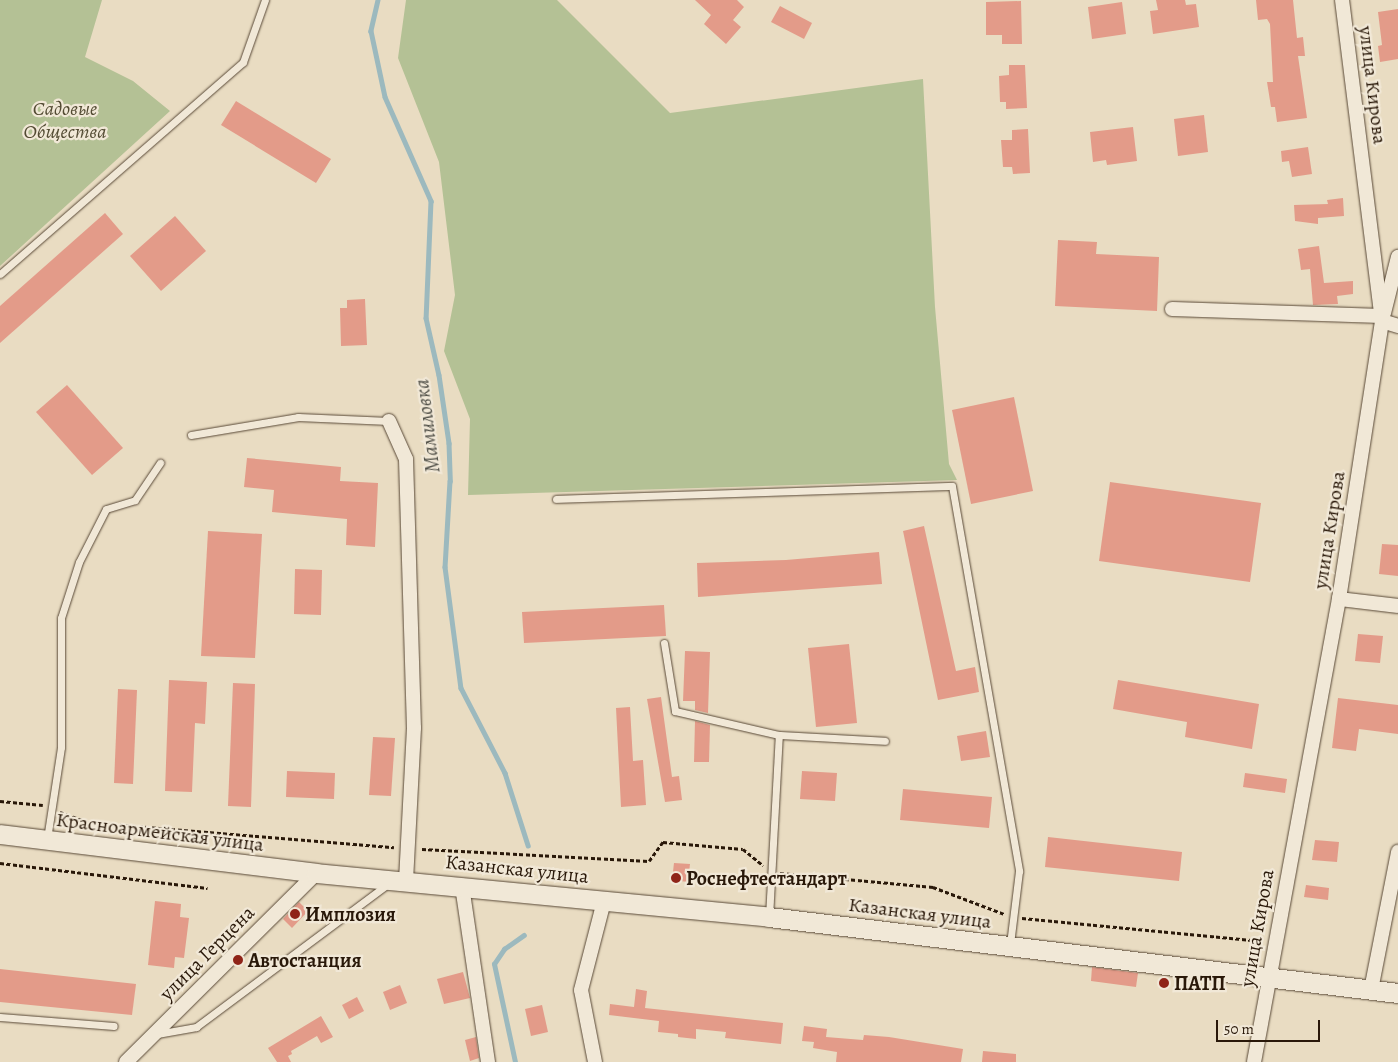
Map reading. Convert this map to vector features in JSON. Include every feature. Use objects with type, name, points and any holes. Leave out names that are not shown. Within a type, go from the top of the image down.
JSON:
[{"type":"street","name":"улица Кирова","points":[[1254,1062],[1268,976],[1338,599],[1382,318],[1342,0]]},
{"type":"street","points":[[1382,318],[1398,257]]},
{"type":"street","points":[[1172,308],[1382,318],[1398,326]]},
{"type":"street","points":[[389,421],[406,459],[414,728],[408,848],[400,880]]},
{"type":"street","points":[[1338,599],[1398,606]]},
{"type":"street","name":"Красноармейская улица","points":[[0,834],[46,842],[316,873]]},
{"type":"street","points":[[1371,990],[1398,852]]},
{"type":"street","name":"Казанская улица","points":[[316,873],[769,917],[1398,993]]},
{"type":"street","name":"улица Герцена","points":[[126,1062],[316,873]]},
{"type":"street","points":[[462,886],[488,1062]]},
{"type":"street","points":[[595,1062],[582,990],[604,901]]},
{"type":"lane","points":[[0,274],[244,62],[265,0]]},
{"type":"lane","points":[[191,435],[298,417],[389,421]]},
{"type":"lane","points":[[46,842],[61,747],[61,618],[79,562],[106,509],[135,500],[160,463]]},
{"type":"lane","points":[[556,499],[952,486],[1019,871],[1009,947]]},
{"type":"lane","points":[[664,642],[675,712],[779,735],[885,741]]},
{"type":"lane","points":[[769,917],[779,735]]},
{"type":"lane","points":[[154,1034],[196,1027],[400,880]]},
{"type":"lane","points":[[0,1017],[114,1026]]},
{"type":"path","points":[[0,801],[36,803],[87,822],[408,848],[649,861],[663,842],[743,849],[772,872],[932,887],[1013,917],[1275,942]]},
{"type":"path","points":[[0,863],[208,888]]},
{"type":"green space","name":"Садовые Общества","points":[[0,0],[102,0],[85,57],[133,81],[170,111],[0,266]]},
{"type":"green space","points":[[406,0],[557,0],[670,113],[923,79],[935,307],[949,464],[957,480],[468,495],[470,419],[444,351],[455,295],[439,162],[398,58]]},
{"type":"building","points":[[695,0],[737,0],[744,7],[733,20],[741,27],[726,44],[704,24],[711,15]]},
{"type":"building","points":[[1156,0],[1185,0],[1186,5],[1196,4],[1199,27],[1153,34],[1150,11],[1158,10]]},
{"type":"building","points":[[1256,0],[1293,0],[1297,38],[1303,37],[1305,56],[1298,56],[1307,118],[1277,122],[1275,107],[1271,107],[1267,82],[1273,82],[1270,24],[1267,19],[1258,20]]},
{"type":"building","points":[[1021,1],[1022,44],[1002,44],[1002,35],[986,35],[986,2]]},
{"type":"building","points":[[1122,2],[1126,34],[1092,39],[1088,7]]},
{"type":"building","points":[[780,6],[812,23],[804,39],[771,22]]},
{"type":"building","points":[[1398,9],[1398,59],[1380,62],[1378,46],[1382,45],[1378,12]]},
{"type":"building","points":[[1009,65],[1025,65],[1027,108],[1006,109],[1006,102],[1000,102],[999,76],[1009,75]]},
{"type":"building","points":[[236,101],[331,159],[316,183],[221,125]]},
{"type":"building","points":[[1204,115],[1208,152],[1178,156],[1174,119]]},
{"type":"building","points":[[1133,127],[1137,161],[1107,165],[1106,160],[1093,162],[1090,132]]},
{"type":"building","points":[[1028,129],[1030,173],[1013,174],[1012,167],[1003,167],[1001,140],[1012,140],[1012,130]]},
{"type":"building","points":[[1308,147],[1312,174],[1292,177],[1289,161],[1282,162],[1281,151]]},
{"type":"building","points":[[1343,198],[1344,216],[1318,218],[1318,224],[1295,221],[1294,205],[1328,204],[1327,200]]},
{"type":"building","points":[[105,213],[123,234],[0,343],[0,306]]},
{"type":"building","points":[[175,216],[206,251],[161,291],[130,256]]},
{"type":"building","points":[[1058,240],[1097,242],[1096,254],[1159,257],[1157,311],[1055,306]]},
{"type":"building","points":[[1319,246],[1324,283],[1353,281],[1353,294],[1337,296],[1338,304],[1313,305],[1310,269],[1301,270],[1298,249]]},
{"type":"building","points":[[365,299],[367,345],[341,346],[340,308],[347,308],[347,300]]},
{"type":"building","points":[[67,385],[123,448],[92,475],[36,412]]},
{"type":"building","points":[[1014,397],[1033,491],[971,504],[952,410]]},
{"type":"building","points":[[247,458],[341,467],[340,481],[378,483],[375,547],[346,545],[347,519],[272,512],[274,490],[244,487]]},
{"type":"building","points":[[1110,482],[1261,503],[1250,582],[1099,561]]},
{"type":"building","points":[[924,526],[956,671],[975,667],[979,692],[938,700],[903,531]]},
{"type":"building","points":[[208,531],[262,534],[255,658],[201,656]]},
{"type":"building","points":[[1382,544],[1398,545],[1398,576],[1379,574]]},
{"type":"building","points":[[879,552],[882,584],[698,597],[697,563],[786,560]]},
{"type":"building","points":[[295,569],[322,570],[321,615],[294,614]]},
{"type":"building","points":[[664,605],[666,636],[524,643],[522,612]]},
{"type":"building","points":[[1358,634],[1383,636],[1380,663],[1355,661]]},
{"type":"building","points":[[849,644],[857,723],[816,727],[808,648]]},
{"type":"building","points":[[685,651],[710,652],[708,713],[695,710],[695,701],[683,701]]},
{"type":"building","points":[[169,680],[207,682],[205,724],[195,723],[192,792],[165,791]]},
{"type":"building","points":[[1118,680],[1259,704],[1252,749],[1185,737],[1187,722],[1113,709]]},
{"type":"building","points":[[233,683],[255,684],[251,807],[228,806]]},
{"type":"building","points":[[118,689],[137,690],[133,784],[114,783]]},
{"type":"building","points":[[661,697],[672,777],[679,776],[682,800],[665,802],[647,699]]},
{"type":"building","points":[[1338,698],[1398,705],[1398,734],[1359,729],[1356,751],[1332,748]]},
{"type":"building","points":[[630,707],[633,761],[643,760],[646,805],[621,807],[616,708]]},
{"type":"building","points":[[695,721],[710,725],[709,762],[694,762]]},
{"type":"building","points":[[986,731],[990,757],[961,761],[957,736]]},
{"type":"building","points":[[373,737],[395,738],[391,796],[369,795]]},
{"type":"building","points":[[287,771],[335,773],[334,799],[286,797]]},
{"type":"building","points":[[802,771],[837,773],[835,801],[800,799]]},
{"type":"building","points":[[1245,773],[1287,779],[1285,793],[1243,787]]},
{"type":"building","points":[[903,789],[992,797],[989,828],[900,820]]},
{"type":"building","points":[[1048,837],[1182,852],[1179,881],[1045,867]]},
{"type":"building","points":[[1315,840],[1339,842],[1337,862],[1312,860]]},
{"type":"building","points":[[674,863],[690,864],[688,882],[672,880]]},
{"type":"building","points":[[1306,885],[1329,888],[1328,900],[1304,897]]},
{"type":"building","points":[[155,901],[181,904],[180,917],[189,918],[184,958],[175,957],[174,968],[148,965]]},
{"type":"building","name":"Имплозия","points":[[299,902],[308,911],[292,928],[283,919]]},
{"type":"building","points":[[1092,967],[1138,973],[1136,987],[1091,981]]},
{"type":"building","points":[[0,969],[136,984],[132,1015],[0,1002]]},
{"type":"building","points":[[463,972],[470,998],[444,1004],[437,979]]},
{"type":"building","points":[[400,985],[407,1003],[390,1010],[383,992]]},
{"type":"building","points":[[636,989],[647,991],[645,1008],[783,1023],[781,1044],[725,1038],[726,1032],[696,1029],[696,1039],[678,1037],[678,1034],[658,1032],[659,1021],[609,1015],[610,1004],[634,1007]]},
{"type":"building","points":[[357,997],[364,1011],[349,1019],[342,1005]]},
{"type":"building","points":[[542,1005],[548,1032],[531,1036],[525,1009]]},
{"type":"building","points":[[321,1016],[333,1037],[321,1043],[317,1036],[291,1051],[292,1054],[288,1056],[291,1062],[277,1062],[268,1048]]},
{"type":"building","points":[[804,1026],[827,1029],[826,1037],[863,1040],[864,1035],[889,1037],[963,1049],[961,1062],[836,1062],[837,1052],[813,1048],[814,1042],[802,1041]]},
{"type":"building","points":[[476,1037],[479,1058],[470,1061],[465,1040]]},
{"type":"building","points":[[983,1051],[1016,1054],[1016,1062],[982,1062]]},
{"type":"waterway","name":"Мамиловка","points":[[378,0],[371,31],[385,97],[431,201],[426,318],[439,375],[449,443],[450,481],[445,567],[461,688],[505,773],[528,845]]},
{"type":"waterway","points":[[515,1062],[494,964],[504,949],[524,935]]},
{"type":"place","name":"Роснефтестандарт","points":[[676,878]]},
{"type":"place","name":"Имплозия","points":[[295,914]]},
{"type":"place","name":"Автостанция","points":[[238,960]]},
{"type":"place","name":"ПАТП","points":[[1164,983]]}]
